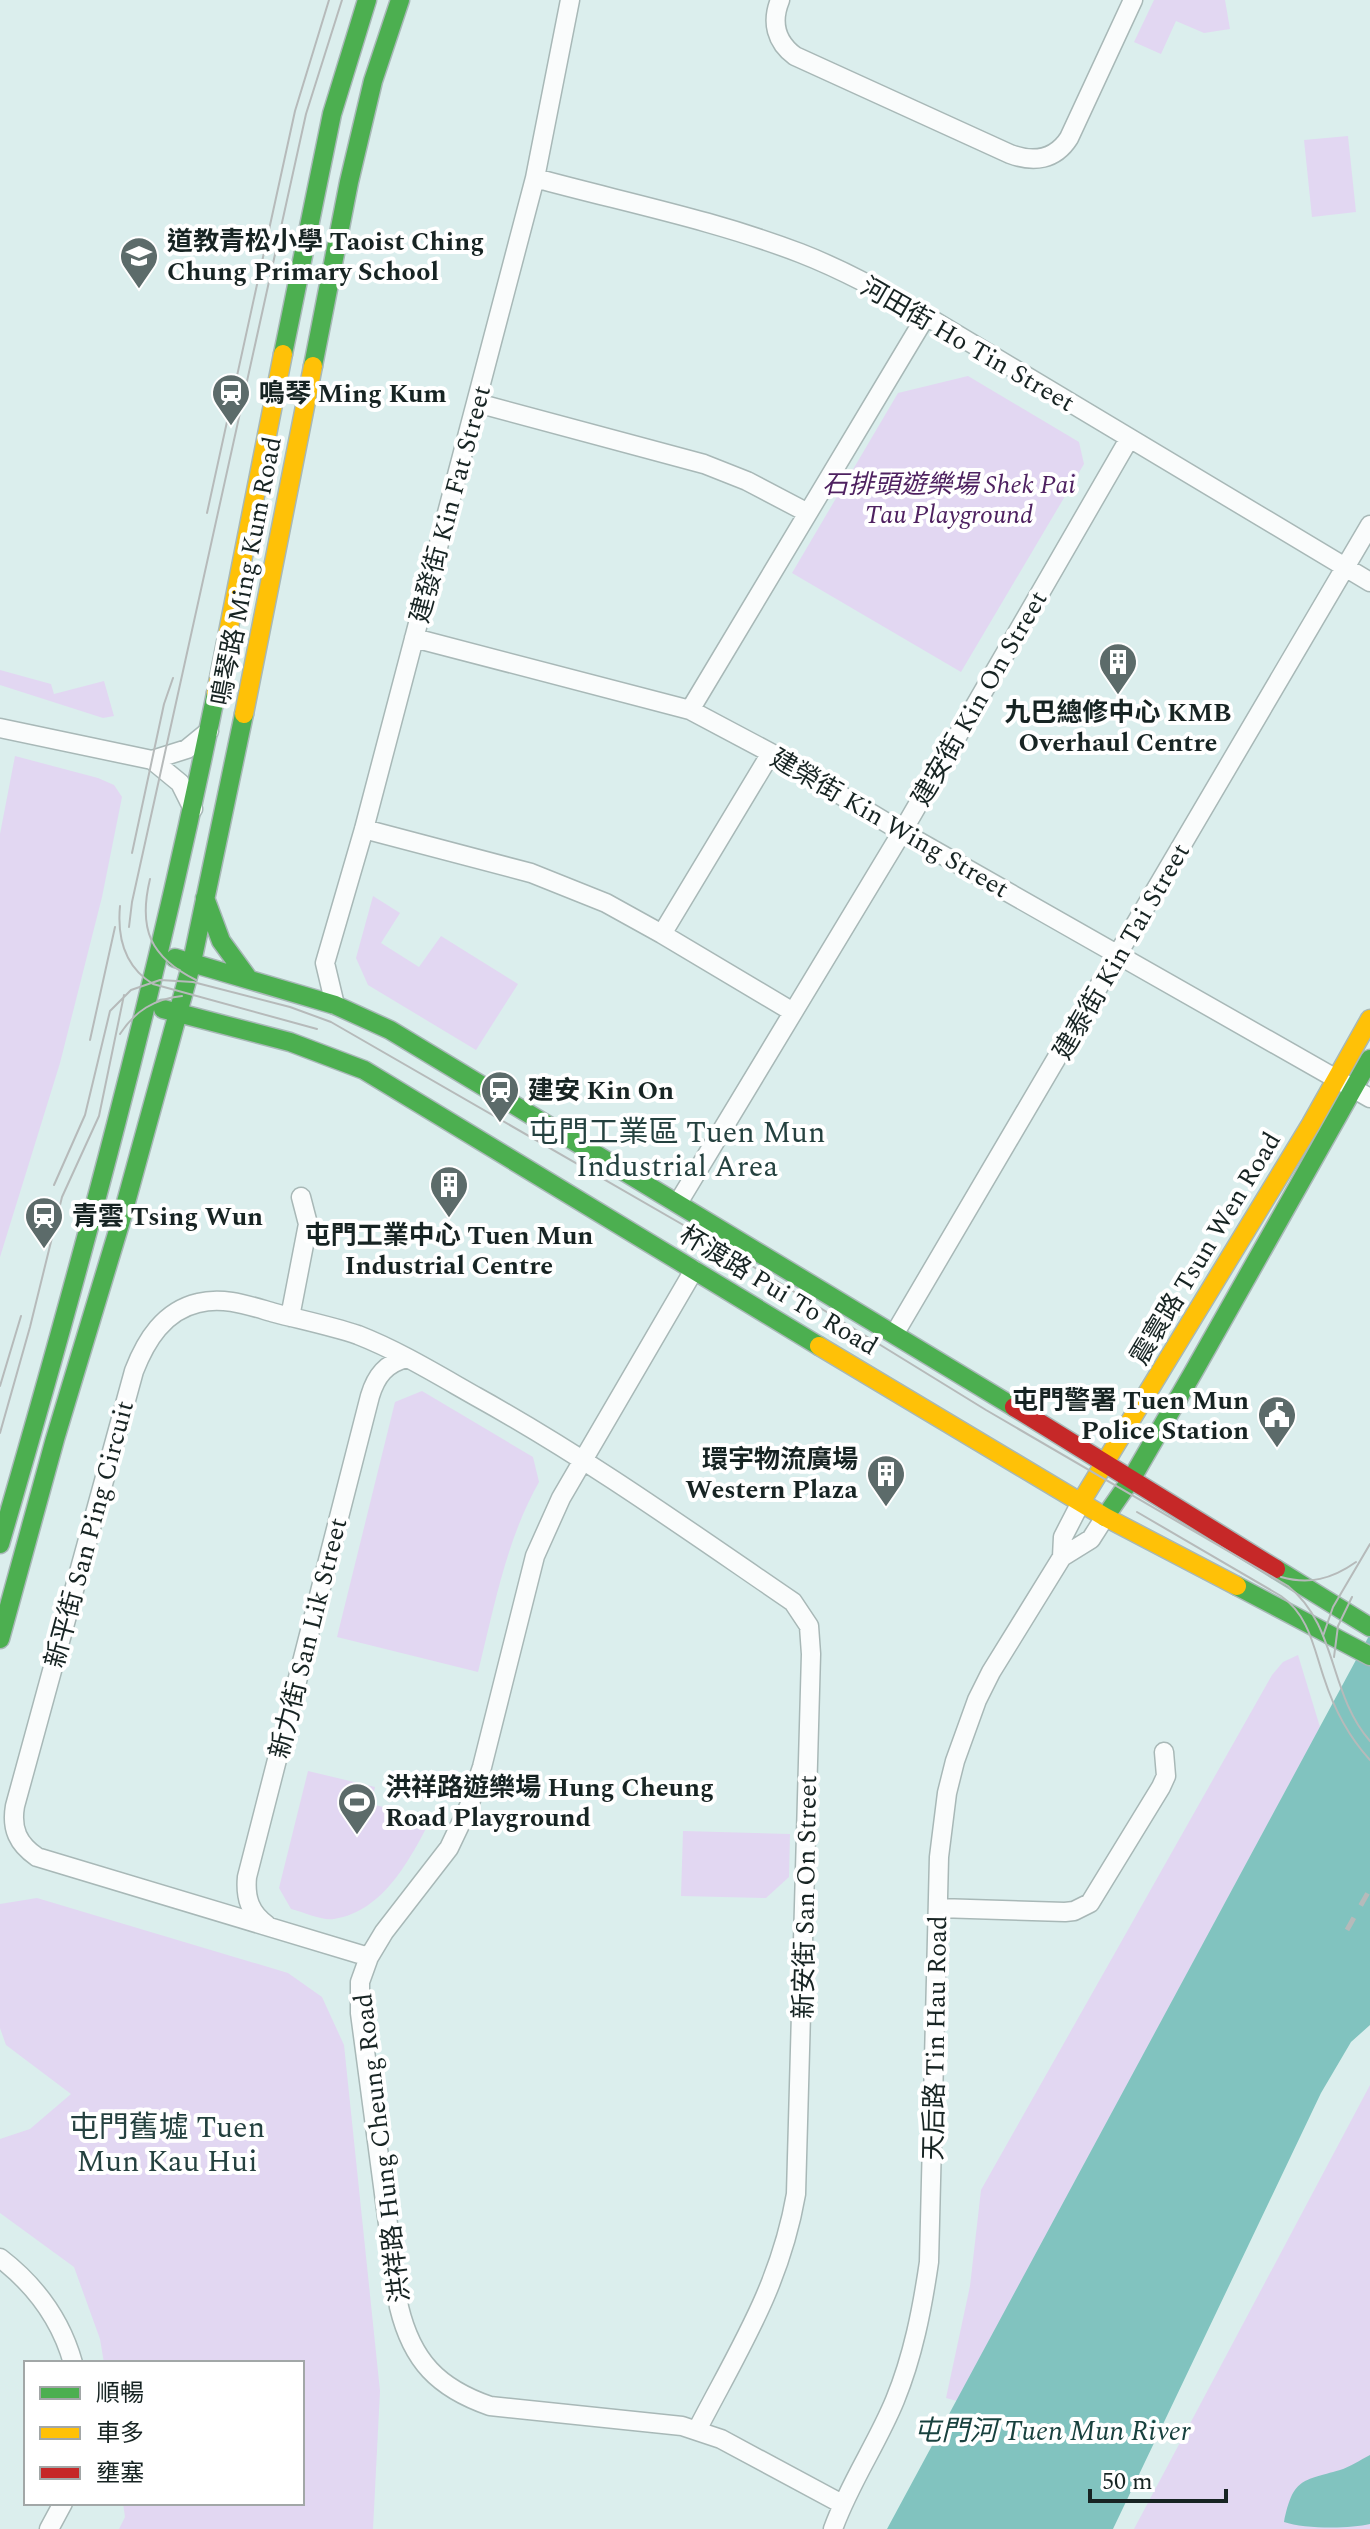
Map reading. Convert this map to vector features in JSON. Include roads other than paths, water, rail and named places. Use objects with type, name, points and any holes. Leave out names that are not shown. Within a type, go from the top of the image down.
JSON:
[{"type":"main road","name":"鳴琴路 Ming Kum Road","points":[[0,1544],[45,1390],[160,954],[193,810],[318,174],[343,71],[367,0]]},
{"type":"main road","name":"鳴琴路 Ming Kum Road","points":[[0,1639],[192,962],[240,737],[352,169],[373,81],[400,0]]},
{"type":"main road","points":[[205,898],[221,945],[250,980]]},
{"type":"main road","name":"杯渡路 Pui To Road","points":[[160,954],[335,1005],[390,1030],[895,1333],[1368,1625]]},
{"type":"main road","name":"杯渡路 Pui To Road","points":[[147,1005],[290,1042],[364,1070],[1105,1517],[1370,1656]]},
{"type":"main road","name":"震寰路 Tsun Wen Road","points":[[1081,1502],[1337,1079],[1370,1019]]},
{"type":"main road","name":"震寰路 Tsun Wen Road","points":[[1105,1517],[1132,1478],[1362,1094],[1370,1059]]},
{"type":"street","name":"建發街 Kin Fat Street","points":[[335,1005],[325,963],[364,829],[535,178],[570,0]]},
{"type":"street","points":[[780,0],[776,11],[776,29],[783,44],[795,56],[1010,154],[1035,160],[1059,150],[1069,138],[1133,0]]},
{"type":"street","name":"河田街 Ho Tin Street","points":[[535,178],[764,240],[843,272],[926,316],[1370,582]]},
{"type":"street","points":[[690,710],[926,316]]},
{"type":"street","points":[[477,403],[704,464],[747,481],[808,513]]},
{"type":"street","name":"建安街 Kin On Street","points":[[678,1203],[902,832],[1129,439]]},
{"type":"street","name":"建泰街 Kin Tai Street","points":[[895,1333],[1370,525]]},
{"type":"street","name":"建榮街 Kin Wing Street","points":[[414,638],[690,710],[771,753],[902,832],[1362,1094]]},
{"type":"street","points":[[0,728],[152,760],[187,749],[209,730]]},
{"type":"street","points":[[662,934],[771,753]]},
{"type":"street","points":[[152,760],[180,783],[193,810]]},
{"type":"street","points":[[364,829],[531,873],[606,903],[793,1012]]},
{"type":"street","points":[[290,1317],[308,1224],[301,1197]]},
{"type":"street","name":"洪祥路 Hung Cheung Road","points":[[694,1270],[550,1519],[535,1556],[482,1767],[469,1806],[449,1848],[384,1932],[369,1957],[360,1982],[360,2013],[399,2307],[404,2330],[428,2370],[446,2386],[490,2406],[668,2423],[697,2430],[733,2445],[842,2504]]},
{"type":"street","name":"新平街 San Ping Circuit","points":[[369,1957],[37,1857],[17,1837],[13,1818],[134,1371],[145,1346],[178,1310],[201,1302],[230,1301],[357,1335],[407,1358],[584,1459]]},
{"type":"street","name":"新力街 San Lik Street","points":[[271,1927],[251,1909],[247,1898],[247,1877],[370,1396],[380,1373],[397,1360],[407,1358]]},
{"type":"street","name":"新安街 San On Street","points":[[584,1459],[793,1602],[809,1626],[812,1640],[796,2194],[785,2247],[770,2288],[697,2430]]},
{"type":"street","name":"天后路 Tin Hau Road","points":[[1062,1557],[1063,1537],[1081,1502]]},
{"type":"street","name":"天后路 Tin Hau Road","points":[[833,2529],[842,2504],[895,2400],[907,2367],[924,2297],[929,2262],[938,1908],[944,1814],[955,1761],[991,1672],[1062,1557],[1091,1539],[1105,1517]]},
{"type":"street","points":[[938,1908],[1065,1912],[1090,1903],[1161,1787],[1166,1776],[1164,1752]]},
{"type":"street","points":[[0,2258],[46,2304],[64,2336],[72,2361]]},
{"type":"street","points":[[49,2529],[62,2505]]},
{"type":"water","name":"屯門河 Tuen Mun River","points":[[1370,1634],[1370,2025],[1351,2042],[1321,2093],[1113,2529],[887,2529]]},
{"type":"water","points":[[1370,2455],[1370,2524],[1327,2528],[1284,2522],[1291,2497],[1301,2484],[1344,2469]]},
{"type":"tram line","points":[[207,513],[295,111],[329,0]]},
{"type":"tram line","points":[[129,927],[306,114],[342,0]]},
{"type":"tram line","points":[[132,853],[164,704],[173,678]]},
{"type":"tram line","points":[[150,879],[146,913],[151,940],[168,962],[196,980]]},
{"type":"tram line","points":[[120,906],[124,950],[135,969],[153,984],[317,1029]]},
{"type":"tram line","points":[[90,1040],[115,927]]},
{"type":"tram line","points":[[54,1185],[85,1115],[110,1011],[131,990],[160,980],[193,982],[290,1007],[331,1022],[718,1245],[986,1410],[1288,1586],[1316,1620],[1346,1702],[1370,1741]]},
{"type":"tram line","points":[[0,1433],[62,1197],[99,1116],[124,995]]},
{"type":"tram line","points":[[120,1034],[146,1008],[182,996]]},
{"type":"tram line","points":[[0,1386],[21,1316]]},
{"type":"tram line","points":[[1137,1512],[1290,1604],[1309,1633],[1337,1711],[1348,1732],[1370,1760]]},
{"type":"tram line","points":[[1323,1636],[1333,1607],[1370,1544]]},
{"type":"tram line","points":[[1281,1577],[1320,1579],[1356,1562]]},
{"type":"tram line","points":[[1334,1657],[1338,1626],[1352,1597]]},
{"type":"railway","points":[[1347,1930],[1370,1889]]},
{"type":"place","name":"道教青松小學 Taoist Ching Chung Primary School","points":[[139,290]]},
{"type":"place","name":"鳴琴 Ming Kum","points":[[231,427]]},
{"type":"place","name":"九巴總修中心 KMB Overhaul Centre","points":[[1118,696]]},
{"type":"place","name":"建安 Kin On","points":[[500,1124]]},
{"type":"place","name":"屯門工業中心 Tuen Mun Industrial Centre","points":[[449,1219]]},
{"type":"place","name":"青雲 Tsing Wun","points":[[44,1250]]},
{"type":"place","name":"屯門警署 Tuen Mun Police Station","points":[[1277,1449]]},
{"type":"place","name":"環宇物流廣場 Western Plaza","points":[[886,1508]]},
{"type":"place","name":"洪祥路遊樂場 Hung Cheung Road Playground","points":[[357,1836]]},
{"type":"district","name":"屯門工業區 Tuen Mun Industrial Area","points":[[677,1149]]},
{"type":"district","name":"屯門舊墟 Tuen Mun Kau Hui","points":[[167,2144]]},
{"type":"park label","name":"石排頭遊樂場 Shek Pai Tau Playground","points":[[949,499]]}]
